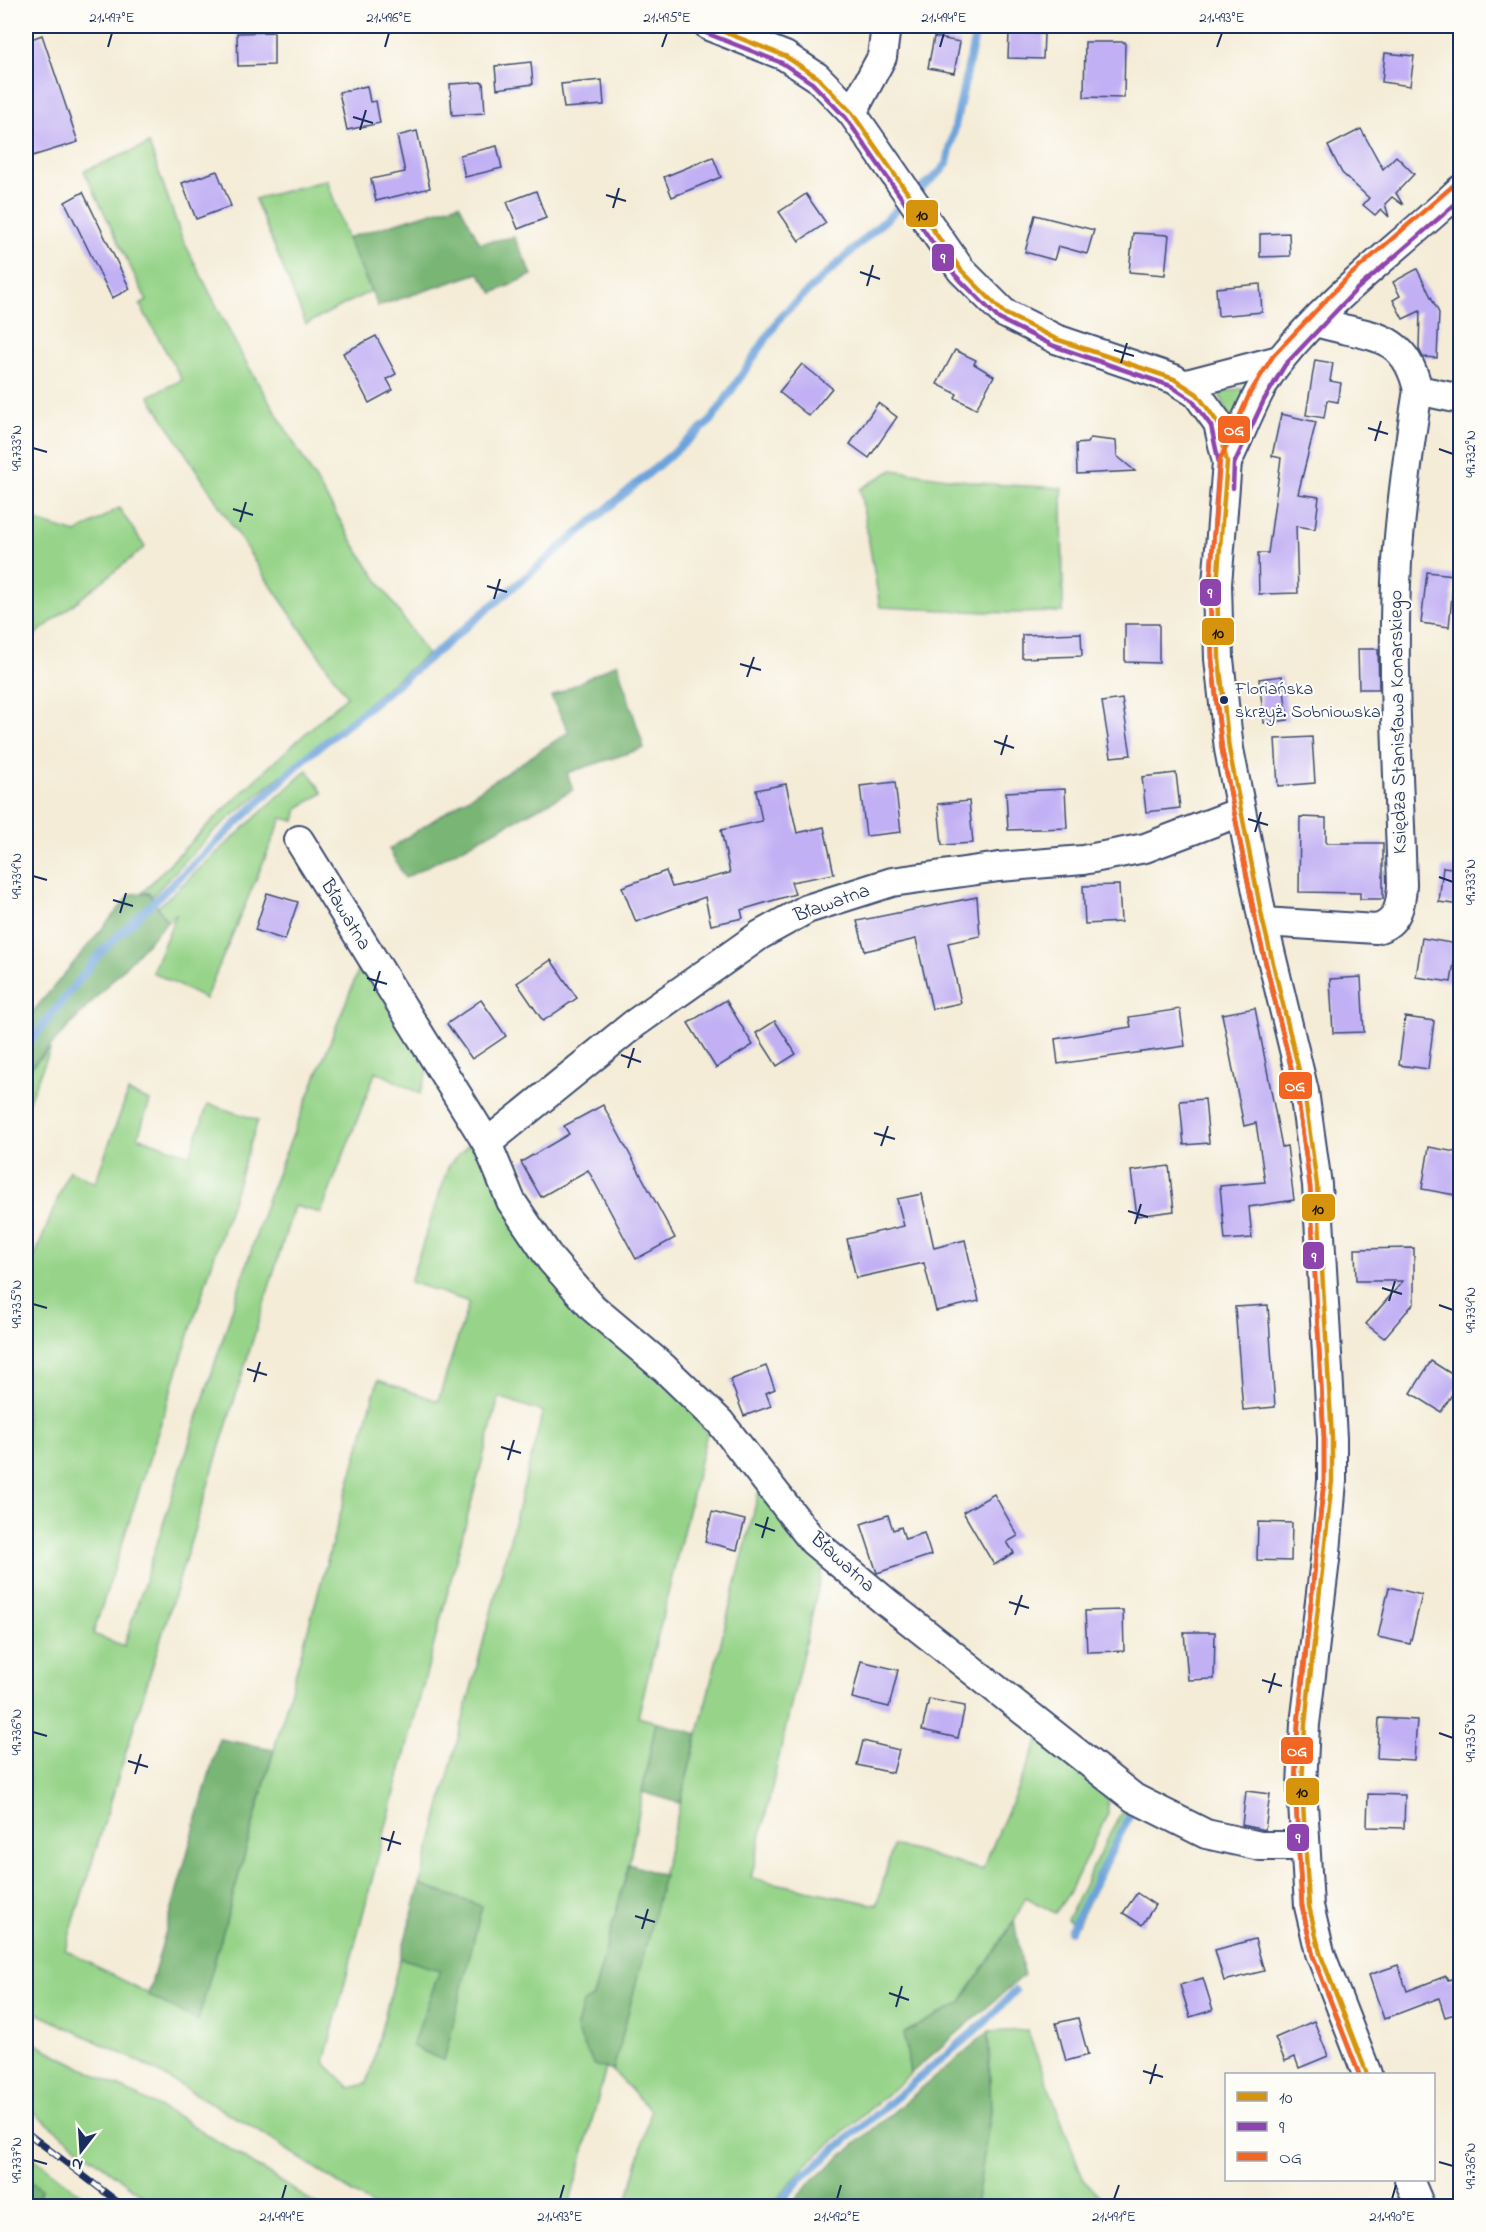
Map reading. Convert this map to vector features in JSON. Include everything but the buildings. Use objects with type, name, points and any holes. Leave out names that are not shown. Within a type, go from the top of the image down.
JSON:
[{"type":"street","points":[[709,26],[765,46],[817,77],[852,113],[961,270],[1004,313],[1056,339],[1173,379],[1197,394],[1212,414],[1223,439],[1227,462],[1217,584],[1219,659],[1229,749],[1240,812],[1263,922],[1295,1051],[1311,1132],[1317,1185],[1332,1438],[1330,1520],[1305,1736],[1302,1786],[1309,1906],[1314,1932],[1367,2073]]},
{"type":"street","points":[[852,113],[882,57],[886,26]]},
{"type":"street","points":[[1227,462],[1257,396],[1279,360],[1377,261],[1461,190]]},
{"type":"street","name":"Księdza Stanisława Konarskiego","points":[[1263,922],[1376,929],[1389,924],[1399,910],[1402,885],[1395,673],[1397,564],[1403,483],[1418,390],[1409,361],[1390,342],[1316,322]]},
{"type":"street","points":[[1183,385],[1279,360]]},
{"type":"street","points":[[1418,390],[1461,399]]},
{"type":"street","name":"Bławatna","points":[[487,1143],[634,1024],[760,935],[807,909],[892,882],[999,867],[1083,860],[1145,848],[1240,812]]},
{"type":"street","name":"Bławatna","points":[[299,840],[487,1143],[511,1201],[551,1260],[593,1308],[664,1368],[720,1422],[813,1540],[886,1602],[1134,1798],[1206,1834],[1260,1846],[1305,1846]]},
{"type":"street","points":[[1409,2181],[1420,2206]]},
{"type":"green space","points":[[149,144],[182,238],[241,354],[357,549],[427,654],[212,833],[151,897],[149,893],[142,893],[242,792],[347,696],[263,574],[149,396],[182,380],[140,305],[147,301],[84,171]]},
{"type":"green space","points":[[327,180],[347,238],[371,291],[306,324],[255,199]]},
{"type":"green space","points":[[459,204],[480,243],[514,237],[532,275],[493,293],[479,273],[378,306],[347,238]]},
{"type":"green space","points":[[1243,388],[1245,392],[1235,420],[1230,419],[1219,393]]},
{"type":"green space","points":[[892,470],[988,484],[1062,488],[1063,612],[1010,613],[880,607],[860,489]]},
{"type":"green space","points":[[119,508],[145,547],[26,642],[26,518],[76,533]]},
{"type":"green space","points":[[617,663],[644,748],[567,773],[573,790],[405,878],[389,849],[569,732],[551,697]]},
{"type":"green space","points":[[307,770],[323,793],[298,808],[295,821],[282,818],[205,999],[152,972],[177,913],[167,922],[158,907]]},
{"type":"green space","points":[[149,893],[167,922],[26,1072],[26,1020],[131,894]]},
{"type":"green space","points":[[364,957],[428,1069],[420,1094],[376,1071],[321,1213],[294,1206],[65,1950],[198,2020],[378,1380],[438,1401],[469,1302],[410,1282],[449,1165],[474,1139],[491,1174],[682,1395],[707,1433],[638,1717],[656,1722],[629,1864],[593,1997],[583,2004],[594,2065],[606,2068],[569,2206],[373,2206],[254,2128],[140,2062],[26,2008],[26,1279],[69,1170],[95,1183],[128,1092],[150,1101],[138,1137],[190,1155],[208,1104],[258,1120],[93,1634],[124,1646],[270,1192]],"holes":[[[499,1397],[543,1412],[420,1885],[482,1907],[413,2045],[441,1970],[400,1958],[367,2084],[350,2088],[324,2062]]]},
{"type":"green space","points":[[51,1048],[26,1107],[26,1072]]},
{"type":"green space","points":[[759,1491],[824,1562],[751,1878],[877,1905],[893,1845],[982,1870],[1041,1735],[1107,1786],[1108,1813],[1069,1893],[1055,1913],[1026,1897],[1014,1921],[960,2003],[905,2033],[910,2074],[807,2164],[771,2206],[626,2206],[651,2111],[613,2071]]},
{"type":"green space","points":[[656,1722],[698,1734],[680,1803],[642,1792]]},
{"type":"green space","points":[[219,1739],[274,1749],[198,2021],[148,1995]]},
{"type":"green space","points":[[1132,1804],[1136,1807],[1078,1924],[1067,1920],[1113,1827],[1122,1813]]},
{"type":"green space","points":[[629,1864],[664,1876],[613,2071],[594,2065],[576,2030],[583,2004],[593,1997]]},
{"type":"green space","points":[[420,1885],[482,1906],[444,2061],[412,2046],[440,1970],[400,1958]]},
{"type":"green space","points":[[1014,1921],[1024,1975],[910,2074],[904,2033],[960,2003]]},
{"type":"green space","points":[[1027,2030],[1084,2181],[1111,2206],[976,2206],[991,2110],[988,2032]]},
{"type":"green space","points":[[988,2032],[991,2110],[976,2206],[789,2206],[814,2179]]},
{"type":"green space","points":[[26,2039],[184,2120],[319,2206],[156,2206],[26,2107]]},
{"type":"green space","points":[[26,2152],[96,2206],[36,2206],[41,2189],[26,2179]]},
{"type":"green space","points":[[26,2179],[41,2189],[36,2206],[26,2206]]},
{"type":"waterway","points":[[916,193],[947,163],[977,26]]},
{"type":"waterway","points":[[26,1047],[101,952],[303,760],[427,660],[711,421],[782,315],[906,201]]},
{"type":"waterway","points":[[1070,1931],[1130,1815]]},
{"type":"waterway","points":[[777,2206],[800,2179],[985,2022],[1015,1991]]},
{"type":"railway","points":[[26,2132],[123,2206]]},
{"type":"transit line","name":"10","points":[[709,26],[785,56],[817,77],[852,113],[961,270],[1004,313],[1056,339],[1174,379],[1197,394],[1218,423],[1227,462],[1217,584],[1219,659],[1229,749],[1263,922],[1304,1091],[1317,1185],[1332,1438],[1332,1481],[1305,1724],[1302,1786],[1309,1906],[1320,1953],[1367,2073]]},
{"type":"transit line","name":"9","points":[[706,33],[782,63],[812,83],[846,118],[955,275],[999,319],[1054,346],[1171,386],[1192,400],[1211,426],[1219,463],[1210,584],[1212,660],[1222,750],[1256,923],[1297,1092],[1310,1186],[1324,1438],[1324,1481],[1298,1724],[1295,1786],[1302,1906],[1313,1956],[1359,2073]]},
{"type":"transit line","name":"OG","points":[[1359,2073],[1313,1956],[1302,1906],[1295,1786],[1298,1724],[1324,1481],[1324,1438],[1310,1186],[1297,1092],[1256,923],[1222,750],[1212,660],[1210,583],[1220,460],[1250,393],[1273,356],[1347,278],[1455,184]]},
{"type":"transit line","name":"9","points":[[1233,488],[1234,464],[1264,400],[1285,365],[1357,289],[1460,200]]},
{"type":"place","name":"Floriańska skrzyż. Sobniowska","points":[[1224,700]]}]
